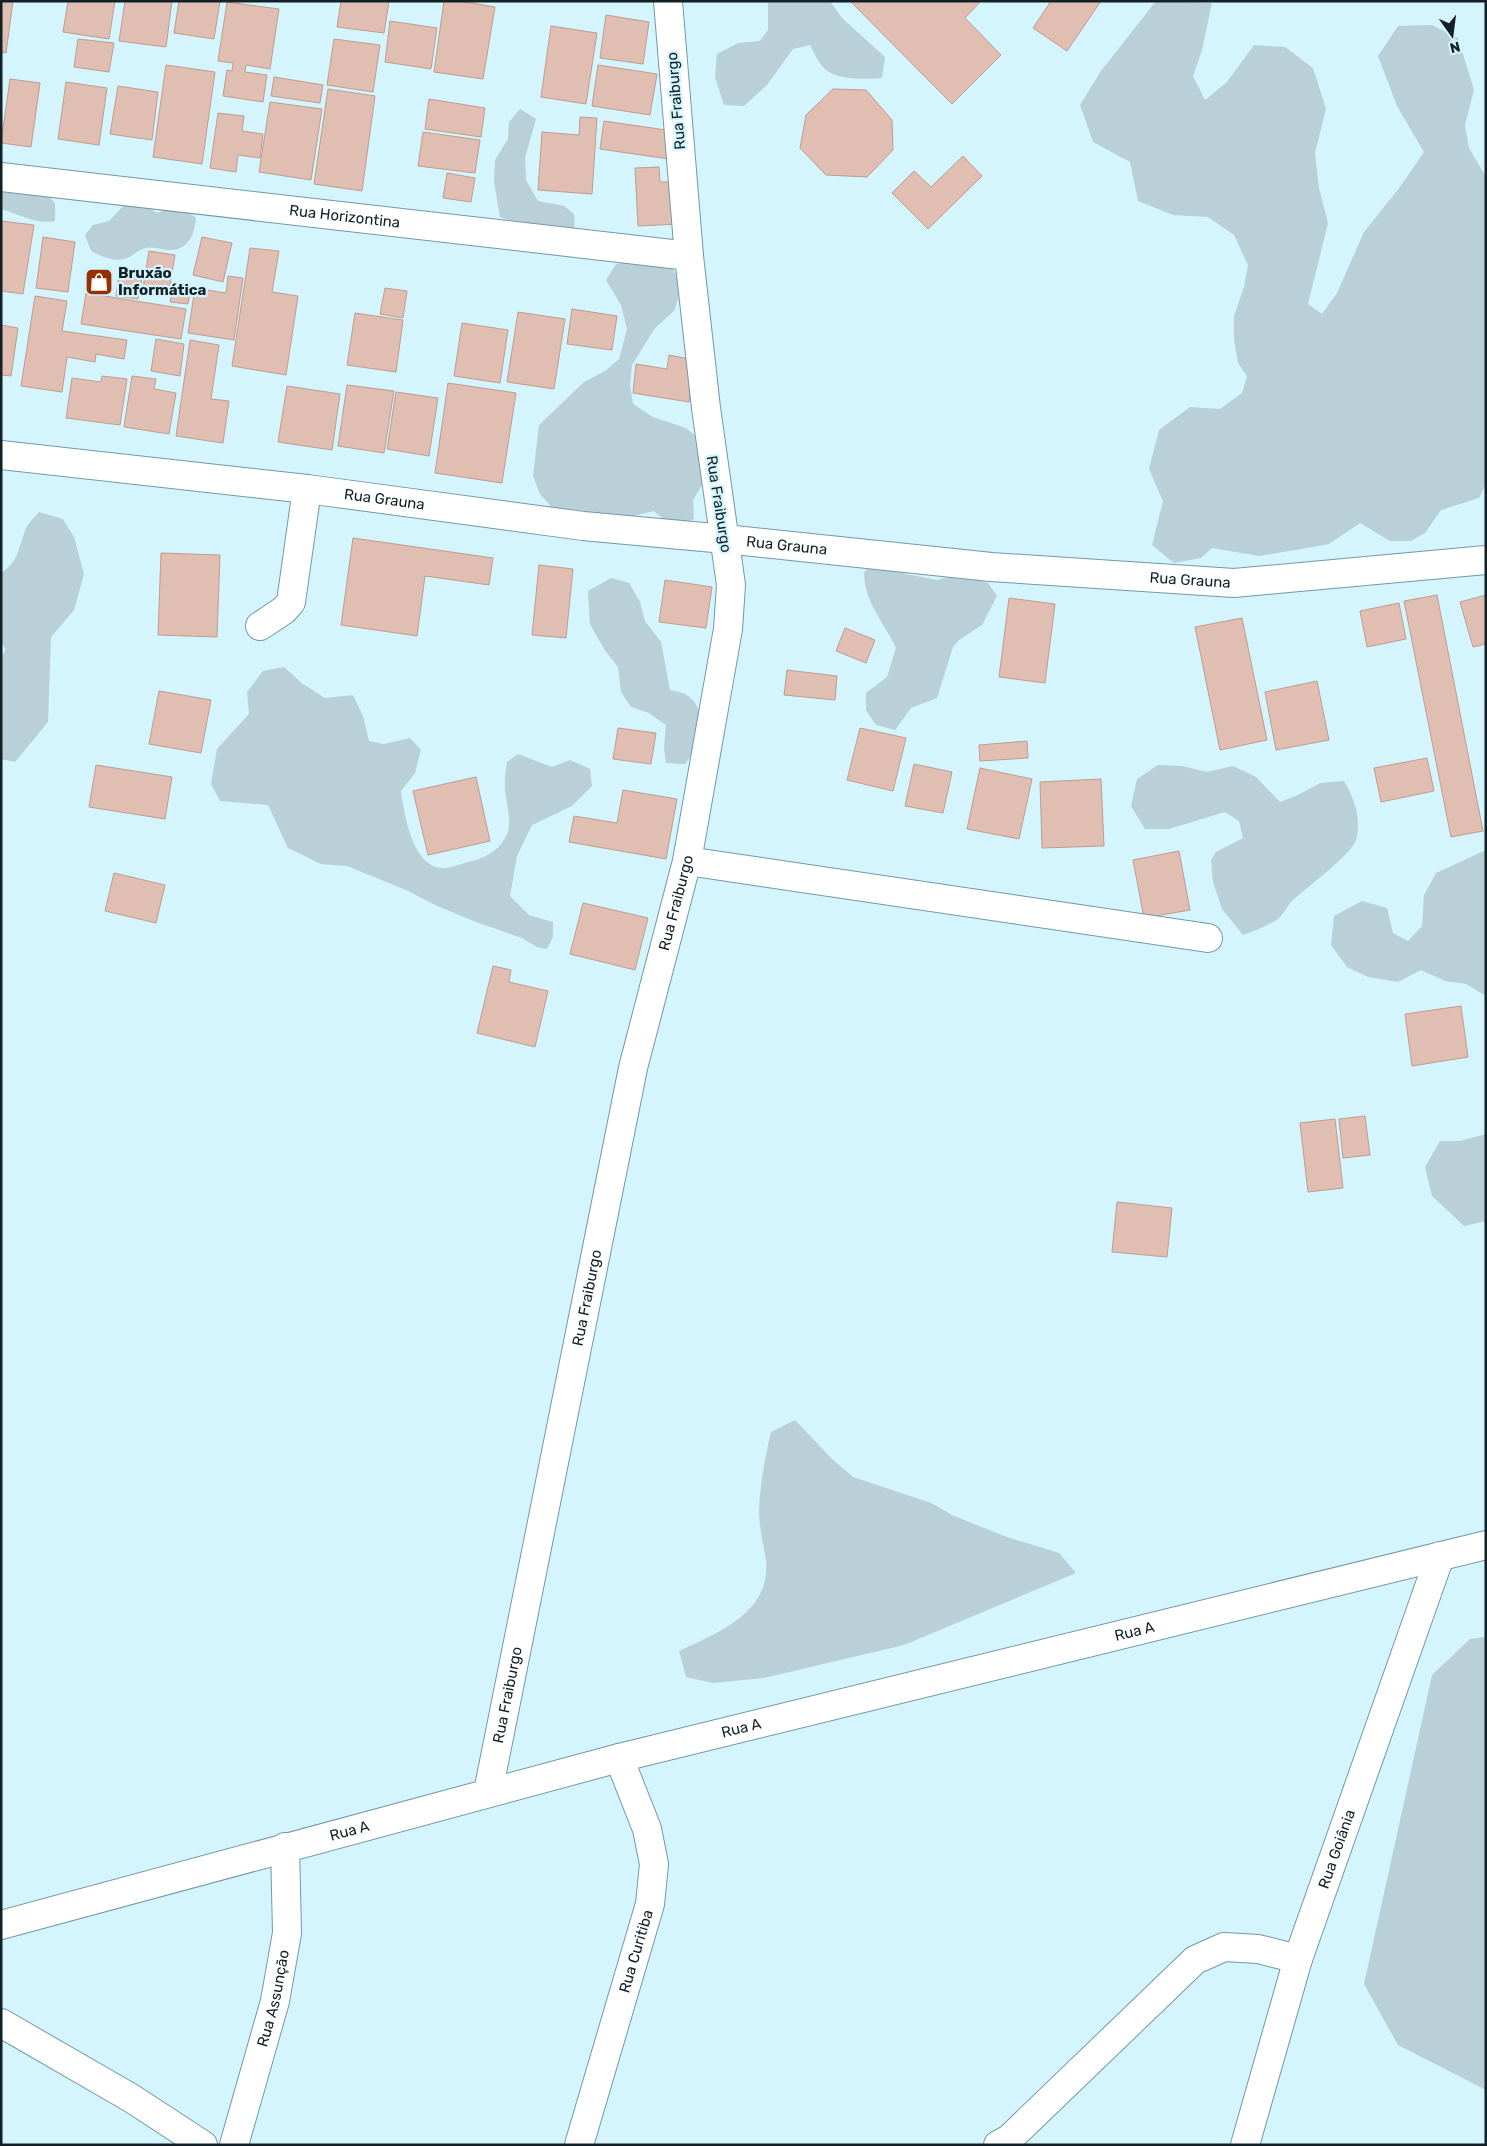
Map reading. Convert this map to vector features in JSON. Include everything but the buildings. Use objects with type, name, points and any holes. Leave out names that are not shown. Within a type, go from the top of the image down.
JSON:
[{"type":"street","name":"Rua Fraiburgo","points":[[488,1792],[633,1068],[687,861],[728,629],[731,584],[706,408],[689,256],[668,2]]},
{"type":"street","name":"Rua Horizontina","points":[[1,177],[689,256]]},
{"type":"street","name":"Rua Grauna","points":[[1,455],[307,489],[583,526],[991,567],[1234,583],[1486,560]]},
{"type":"street","points":[[260,626],[284,610],[291,602],[307,489]]},
{"type":"street","points":[[687,861],[1208,938]]},
{"type":"street","name":"Rua A","points":[[1,1925],[619,1758],[1486,1545]]},
{"type":"street","name":"Rua Goiânia","points":[[1245,2145],[1298,1959],[1440,1556]]},
{"type":"street","name":"Rua Curitiba","points":[[579,2145],[650,1904],[654,1864],[647,1829],[619,1758]]},
{"type":"street","name":"Rua Assunção","points":[[234,2145],[275,2001],[287,1933],[285,1847]]},
{"type":"street","points":[[998,2145],[1009,2139],[1195,1960],[1224,1947],[1258,1949],[1298,1959]]},
{"type":"street","points":[[1,2023],[131,2098],[203,2145]]},
{"type":"shaded area","points":[[768,1],[830,1],[842,18],[885,57],[882,78],[849,78],[831,73],[821,64],[810,45],[793,49],[767,85],[744,106],[724,105],[715,77],[717,54],[738,43],[760,41],[768,30]]},
{"type":"shaded area","points":[[1156,1],[1212,3],[1202,50],[1193,76],[1205,100],[1227,82],[1254,45],[1285,47],[1313,68],[1326,109],[1315,153],[1319,188],[1328,223],[1308,304],[1322,314],[1337,293],[1364,232],[1400,187],[1424,152],[1397,106],[1378,56],[1398,26],[1432,25],[1458,38],[1474,90],[1465,125],[1469,148],[1486,177],[1486,484],[1479,498],[1441,510],[1425,533],[1411,541],[1390,541],[1360,523],[1329,544],[1259,556],[1212,548],[1201,558],[1174,563],[1152,545],[1163,501],[1149,469],[1159,430],[1190,407],[1220,409],[1242,393],[1247,376],[1238,363],[1234,339],[1234,316],[1244,287],[1248,265],[1234,235],[1208,217],[1173,215],[1138,201],[1130,162],[1093,142],[1080,105],[1101,71]]},
{"type":"shaded area","points":[[520,109],[536,119],[525,158],[526,180],[538,201],[564,206],[574,214],[575,230],[523,225],[500,217],[494,182],[495,160],[508,139],[509,122]]},
{"type":"shaded area","points":[[22,188],[45,192],[55,203],[55,221],[42,222],[1,209],[1,190]]},
{"type":"shaded area","points":[[128,201],[143,204],[157,213],[178,205],[196,218],[193,234],[187,243],[179,249],[145,248],[120,260],[107,258],[91,251],[85,235],[93,225],[109,221]]},
{"type":"shaded area","points":[[648,259],[672,266],[681,286],[675,310],[655,328],[632,365],[630,385],[633,404],[653,417],[686,428],[702,441],[704,482],[693,500],[694,519],[674,528],[654,511],[613,521],[554,510],[540,494],[533,476],[539,425],[584,382],[605,371],[619,359],[627,329],[621,305],[606,280],[616,264]]},
{"type":"shaded area","points":[[39,512],[63,519],[74,537],[84,574],[74,610],[51,637],[48,722],[15,762],[1,759],[1,658],[6,649],[1,642],[1,573],[15,559],[26,528]]},
{"type":"shaded area","points":[[874,562],[906,574],[937,580],[960,574],[988,583],[997,596],[982,625],[959,640],[953,647],[937,698],[911,708],[895,730],[876,725],[866,710],[866,693],[887,677],[896,648],[867,593],[864,572]]},
{"type":"shaded area","points":[[611,578],[629,583],[640,602],[645,621],[661,642],[670,690],[685,694],[693,700],[698,708],[700,728],[698,738],[695,748],[685,764],[666,763],[664,747],[666,725],[649,713],[631,707],[621,692],[618,667],[604,649],[590,624],[588,591]]},
{"type":"shaded area","points":[[284,667],[303,684],[325,698],[353,695],[363,716],[369,741],[384,744],[410,738],[421,750],[415,773],[401,791],[404,812],[411,837],[423,858],[431,865],[444,868],[473,861],[489,854],[502,843],[509,826],[505,786],[507,762],[518,754],[552,767],[570,760],[590,769],[592,786],[572,806],[532,825],[517,856],[510,896],[529,915],[553,922],[553,937],[547,949],[537,947],[522,938],[435,905],[406,890],[347,866],[321,864],[288,848],[268,805],[220,801],[211,784],[217,749],[249,714],[247,692],[263,671]]},
{"type":"shaded area","points":[[1158,765],[1182,766],[1207,772],[1233,766],[1256,777],[1280,802],[1320,783],[1344,781],[1356,809],[1358,832],[1356,840],[1346,854],[1292,901],[1278,919],[1243,935],[1222,909],[1213,882],[1211,860],[1216,852],[1243,838],[1239,821],[1225,812],[1169,829],[1145,829],[1131,806],[1137,779]]},
{"type":"shaded area","points":[[1486,850],[1486,996],[1466,984],[1445,981],[1421,970],[1398,982],[1368,977],[1347,967],[1331,945],[1334,916],[1362,901],[1387,908],[1393,933],[1408,941],[1422,926],[1424,895],[1436,873]]},
{"type":"shaded area","points":[[1486,1134],[1486,1221],[1464,1226],[1432,1196],[1425,1167],[1440,1141],[1460,1141]]},
{"type":"shaded area","points":[[795,1420],[833,1460],[853,1477],[931,1503],[954,1516],[1007,1537],[1059,1553],[1076,1573],[904,1645],[764,1678],[713,1683],[686,1677],[679,1651],[709,1637],[739,1619],[751,1608],[760,1594],[765,1579],[766,1561],[759,1511],[767,1451],[771,1432]]},
{"type":"shaded area","points":[[1486,1637],[1486,2090],[1398,2045],[1364,1984],[1432,1675],[1470,1639]]},
{"type":"place","name":"Bruxão Informática","points":[[99,282]]}]
